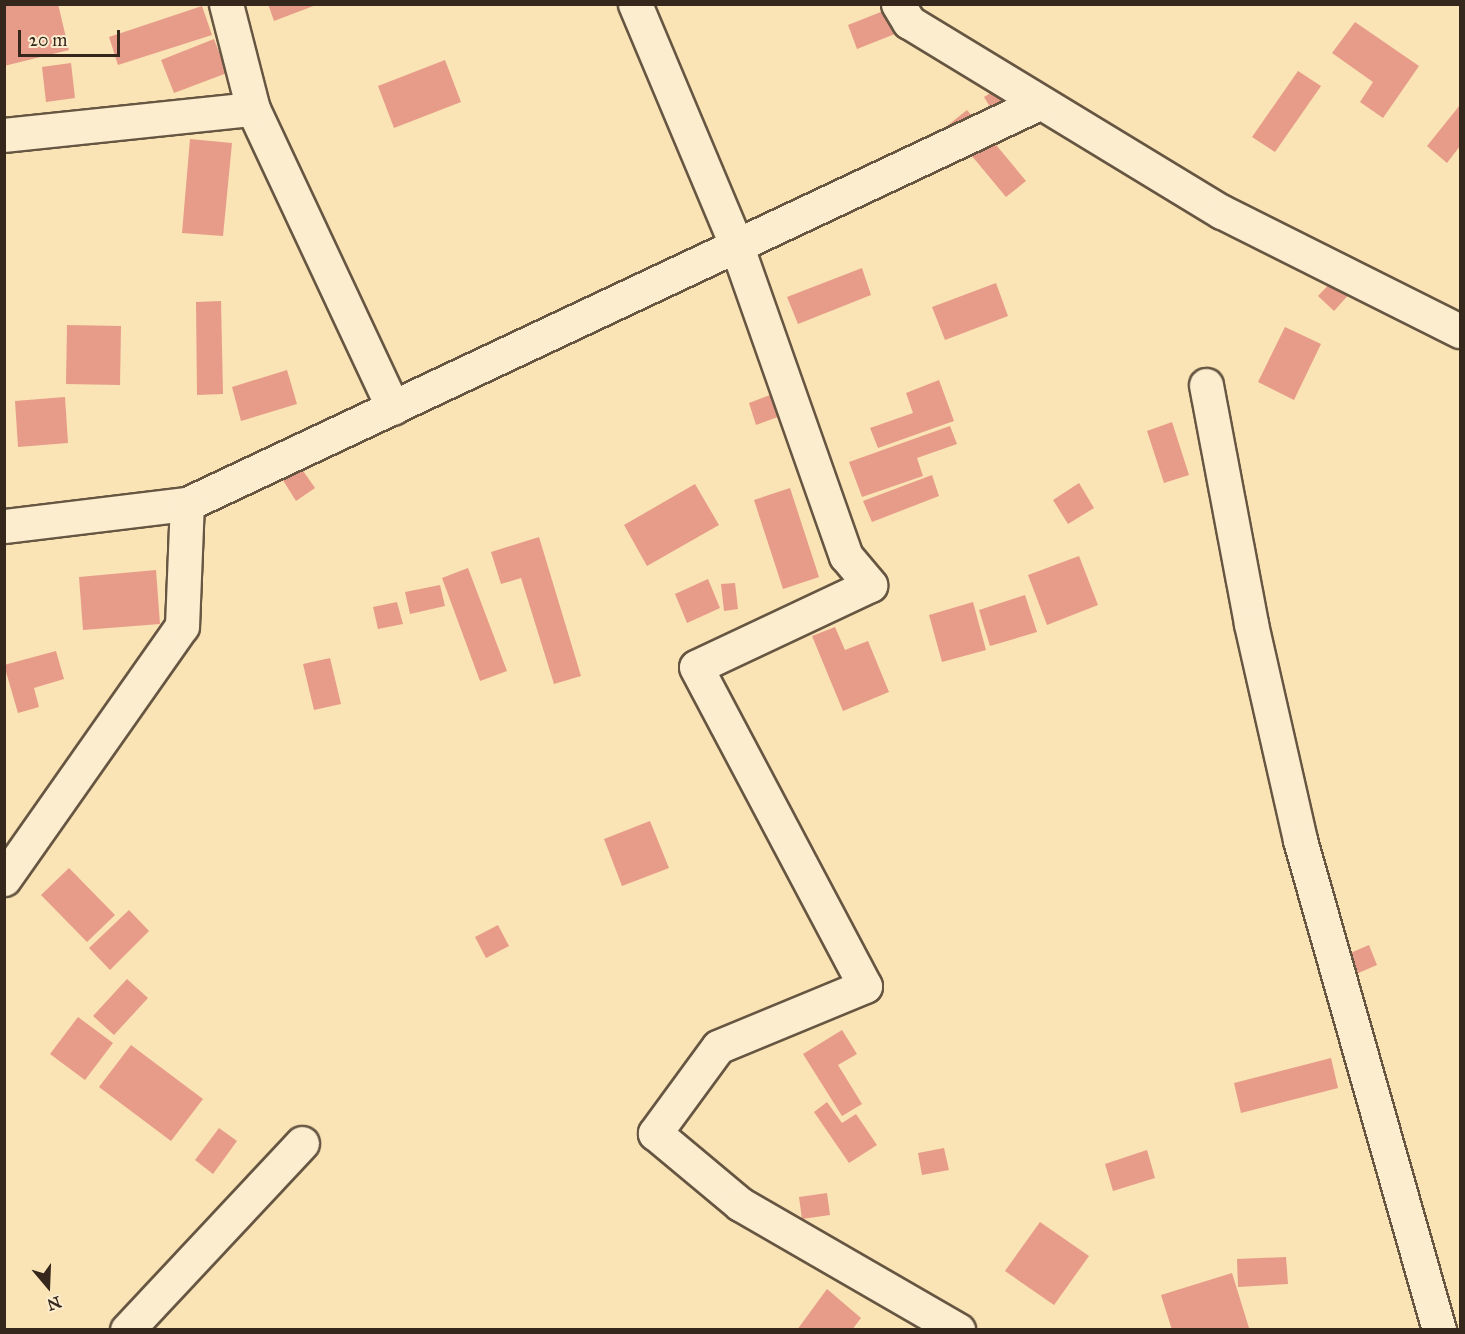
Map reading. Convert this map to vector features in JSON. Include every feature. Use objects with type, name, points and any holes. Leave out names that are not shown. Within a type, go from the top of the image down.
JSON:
[{"type":"street","points":[[226,4],[253,109],[393,408]]},
{"type":"street","points":[[635,4],[736,244],[846,556],[870,585],[696,667],[865,986],[718,1047],[655,1133],[740,1204],[958,1329]]},
{"type":"street","points":[[898,4],[909,22],[1222,212],[1461,331]]},
{"type":"street","points":[[4,526],[187,504],[1039,103]]},
{"type":"street","points":[[4,135],[253,109]]},
{"type":"street","points":[[1206,385],[1251,624],[1300,840],[1439,1329]]},
{"type":"street","points":[[4,879],[182,626],[187,504]]},
{"type":"street","points":[[127,1329],[302,1143]]},
{"type":"building","points":[[58,4],[69,50],[4,66],[4,6]]},
{"type":"building","points":[[268,4],[315,4],[316,5],[274,21]]},
{"type":"building","points":[[202,6],[212,35],[118,65],[109,37]]},
{"type":"building","points":[[896,6],[905,30],[857,49],[848,25]]},
{"type":"building","points":[[1355,22],[1419,66],[1383,118],[1360,102],[1373,82],[1332,53]]},
{"type":"building","points":[[214,39],[227,73],[174,93],[161,60]]},
{"type":"building","points":[[445,60],[461,102],[394,128],[378,86]]},
{"type":"building","points":[[71,63],[75,98],[46,102],[42,67]]},
{"type":"building","points":[[1298,71],[1321,86],[1275,152],[1252,137]]},
{"type":"building","points":[[1007,83],[1021,106],[998,120],[984,97]]},
{"type":"building","points":[[1460,105],[1460,146],[1447,163],[1427,146]]},
{"type":"building","points":[[967,110],[1026,181],[1006,197],[947,126]]},
{"type":"building","points":[[190,139],[232,143],[223,236],[182,233]]},
{"type":"building","points":[[862,268],[871,295],[798,324],[787,297]]},
{"type":"building","points":[[1335,278],[1351,292],[1334,311],[1318,296]]},
{"type":"building","points":[[996,283],[1008,316],[945,340],[932,307]]},
{"type":"building","points":[[221,301],[223,394],[197,395],[196,302]]},
{"type":"building","points":[[67,325],[121,326],[120,385],[66,384]]},
{"type":"building","points":[[1285,327],[1321,344],[1294,400],[1258,382]]},
{"type":"building","points":[[287,370],[297,404],[241,421],[232,387]]},
{"type":"building","points":[[939,380],[954,421],[878,448],[870,428],[913,413],[906,393]]},
{"type":"building","points":[[770,395],[778,417],[756,425],[749,403]]},
{"type":"building","points":[[65,397],[68,443],[18,447],[15,401]]},
{"type":"building","points":[[1172,422],[1189,475],[1164,483],[1147,431]]},
{"type":"building","points":[[950,426],[957,444],[917,458],[923,476],[862,497],[849,462]]},
{"type":"building","points":[[299,465],[315,488],[296,501],[281,477]]},
{"type":"building","points":[[932,475],[939,496],[872,522],[863,501]]},
{"type":"building","points":[[1079,483],[1094,508],[1068,524],[1053,500]]},
{"type":"building","points":[[695,484],[719,525],[647,566],[624,525]]},
{"type":"building","points":[[790,488],[819,577],[783,589],[754,500]]},
{"type":"building","points":[[539,537],[581,676],[554,684],[521,578],[501,584],[491,552]]},
{"type":"building","points":[[1079,556],[1098,605],[1047,625],[1028,575]]},
{"type":"building","points":[[468,568],[507,671],[480,681],[442,578]]},
{"type":"building","points":[[156,570],[160,624],[83,630],[79,577]]},
{"type":"building","points":[[708,579],[720,608],[687,623],[675,594]]},
{"type":"building","points":[[735,583],[738,609],[724,611],[721,584]]},
{"type":"building","points":[[440,585],[445,606],[410,614],[405,592]]},
{"type":"building","points":[[1025,595],[1037,632],[990,646],[979,610]]},
{"type":"building","points":[[397,602],[403,624],[378,629],[373,607]]},
{"type":"building","points":[[973,602],[986,650],[942,662],[929,615]]},
{"type":"building","points":[[835,627],[845,650],[868,641],[889,692],[843,711],[812,636]]},
{"type":"building","points":[[56,651],[64,679],[34,688],[39,707],[18,713],[4,665]]},
{"type":"building","points":[[330,658],[341,704],[314,710],[303,664]]},
{"type":"building","points":[[650,821],[669,868],[622,886],[604,839]]},
{"type":"building","points":[[69,868],[115,915],[87,942],[41,895]]},
{"type":"building","points":[[129,910],[149,931],[110,970],[89,948]]},
{"type":"building","points":[[498,925],[509,946],[486,958],[475,937]]},
{"type":"building","points":[[1369,945],[1377,965],[1349,977],[1341,957]]},
{"type":"building","points":[[127,979],[148,998],[114,1035],[93,1016]]},
{"type":"building","points":[[78,1017],[113,1043],[85,1080],[50,1054]]},
{"type":"building","points":[[842,1030],[857,1054],[838,1065],[862,1104],[842,1116],[803,1054]]},
{"type":"building","points":[[131,1045],[203,1099],[171,1141],[99,1087]]},
{"type":"building","points":[[1331,1058],[1338,1088],[1241,1113],[1234,1083]]},
{"type":"building","points":[[827,1102],[842,1123],[856,1114],[877,1145],[849,1163],[814,1112]]},
{"type":"building","points":[[219,1128],[237,1141],[213,1174],[195,1160]]},
{"type":"building","points":[[944,1148],[949,1170],[922,1175],[918,1153]]},
{"type":"building","points":[[1147,1150],[1155,1178],[1113,1191],[1105,1164]]},
{"type":"building","points":[[827,1193],[830,1215],[802,1219],[799,1197]]},
{"type":"building","points":[[1040,1222],[1089,1256],[1054,1305],[1005,1271]]},
{"type":"building","points":[[1286,1257],[1288,1284],[1238,1287],[1237,1259]]},
{"type":"building","points":[[1232,1273],[1249,1328],[1172,1330],[1161,1295]]},
{"type":"building","points":[[827,1289],[861,1318],[852,1330],[797,1330]]}]
